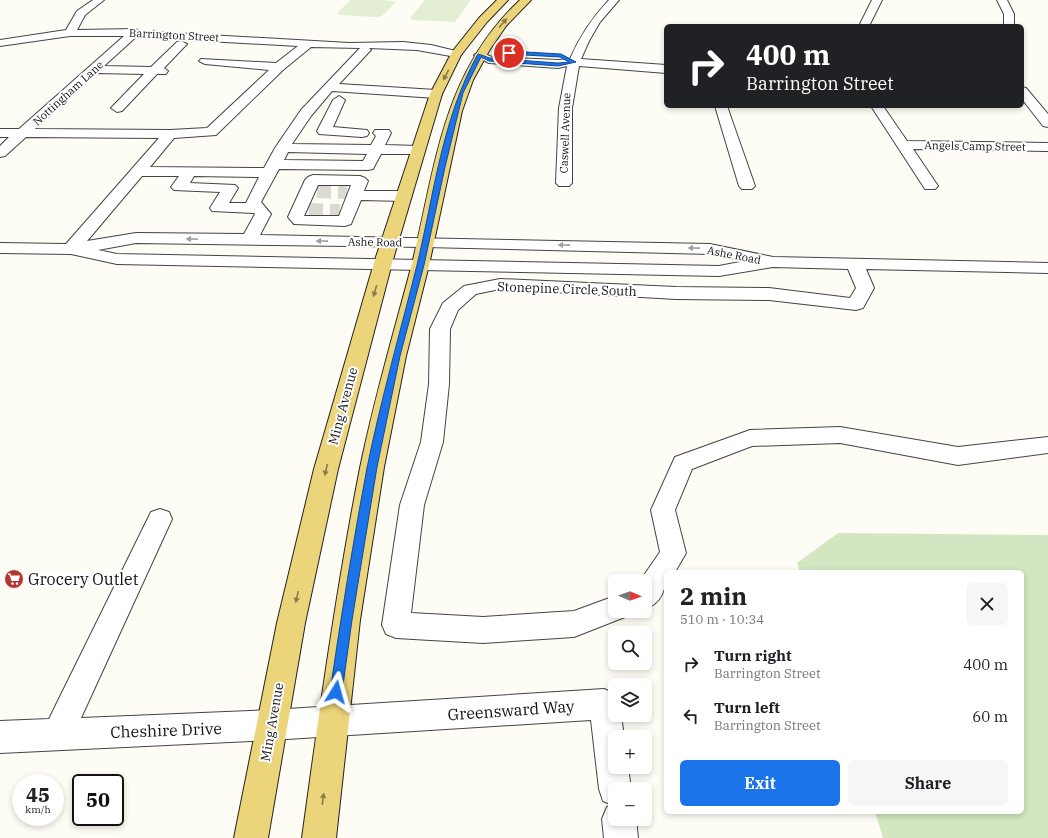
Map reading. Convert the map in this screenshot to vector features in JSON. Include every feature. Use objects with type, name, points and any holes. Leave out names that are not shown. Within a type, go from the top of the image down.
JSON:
[{"type":"main road","name":"Ming Avenue","points":[[251,838],[291,623],[326,469],[383,263],[436,94],[456,54],[479,25],[503,0]]},
{"type":"main road","points":[[319,838],[332,721],[346,620],[372,467],[396,356],[420,265],[455,111],[461,93],[480,55],[506,19],[526,0]]},
{"type":"main road","points":[[479,25],[470,47],[480,55]]},
{"type":"main road","points":[[456,54],[464,59],[461,93]]},
{"type":"street","points":[[70,33],[81,13],[99,0]]},
{"type":"street","name":"Caswell Avenue","points":[[564,183],[564,114],[566,90],[574,62],[591,28],[614,0]]},
{"type":"street","points":[[865,24],[877,0]]},
{"type":"street","points":[[1002,0],[1009,14],[1009,24]]},
{"type":"street","name":"Barrington Street","points":[[0,43],[70,33],[136,32],[308,44],[349,46],[364,44],[439,49],[456,54]]},
{"type":"street","name":"Nottingham Lane","points":[[0,153],[136,32]]},
{"type":"street","points":[[117,108],[181,44]]},
{"type":"street","points":[[0,133],[170,134],[211,132],[279,67],[308,44]]},
{"type":"street","name":"Barrington Street","points":[[349,46],[365,50],[433,55],[456,54]]},
{"type":"street","points":[[249,240],[258,216],[253,202],[282,148],[306,113],[365,50]]},
{"type":"street","points":[[480,55],[489,60],[558,64],[574,62],[664,69]]},
{"type":"street","points":[[205,61],[279,67]]},
{"type":"street","points":[[94,69],[174,71]]},
{"type":"street","points":[[319,99],[386,101],[398,80],[340,76]]},
{"type":"street","points":[[329,87],[436,94]]},
{"type":"street","points":[[1024,93],[1048,123]]},
{"type":"street","points":[[339,100],[324,131],[362,132]]},
{"type":"street","points":[[721,108],[747,186]]},
{"type":"street","points":[[878,108],[930,186]]},
{"type":"street","points":[[138,171],[190,172],[368,166],[384,133],[380,133]]},
{"type":"street","points":[[72,249],[170,134]]},
{"type":"street","name":"Angels Camp Street","points":[[902,145],[1048,148]]},
{"type":"street","points":[[282,148],[418,150]]},
{"type":"street","points":[[190,172],[178,187],[230,188],[218,208],[258,216],[301,212]]},
{"type":"street","points":[[313,180],[360,181],[353,193],[345,211],[345,222],[300,221],[301,212],[313,191],[313,180]]},
{"type":"street","points":[[353,193],[404,196]]},
{"type":"street","name":"Ashe Road","points":[[0,248],[72,249],[136,238],[425,242],[710,249],[773,262],[1048,268]]},
{"type":"street","name":"Ashe Road","points":[[72,249],[117,259],[383,263],[719,271],[773,262]]},
{"type":"street","name":"Stonepine Circle South","points":[[608,611],[574,624],[483,630],[396,625],[412,505],[432,442],[439,384],[440,330],[450,307],[470,290],[500,284],[676,293],[769,294],[856,304],[865,288],[855,264]]},
{"type":"street","points":[[652,586],[673,553],[663,510],[683,463],[750,438],[840,435],[958,456],[1048,445]]},
{"type":"street","points":[[58,734],[160,519]]},
{"type":"street","name":"Greensward Way","points":[[332,721],[604,704],[614,782]]},
{"type":"street","name":"Cheshire Drive","points":[[0,737],[332,721]]},
{"type":"street","points":[[620,826],[621,838]]},
{"type":"green space","points":[[351,0],[384,0],[396,2],[382,16],[340,15],[337,13]]},
{"type":"green space","points":[[425,0],[471,0],[455,22],[413,20],[410,18]]},
{"type":"green space","points":[[838,533],[1048,535],[1048,838],[883,838],[876,814],[1024,814],[1024,570],[799,570],[797,563]]},
{"type":"tunnel","points":[[317,191],[347,192]]},
{"type":"tunnel","points":[[309,210],[340,211]]},
{"type":"place","name":"Grocery Outlet","points":[[14,579]]},
{"type":"route","points":[[336,692],[346,620],[372,467],[396,356],[420,265],[455,111],[461,93],[480,55],[489,60],[558,64],[574,62],[561,56],[509,53]]}]
